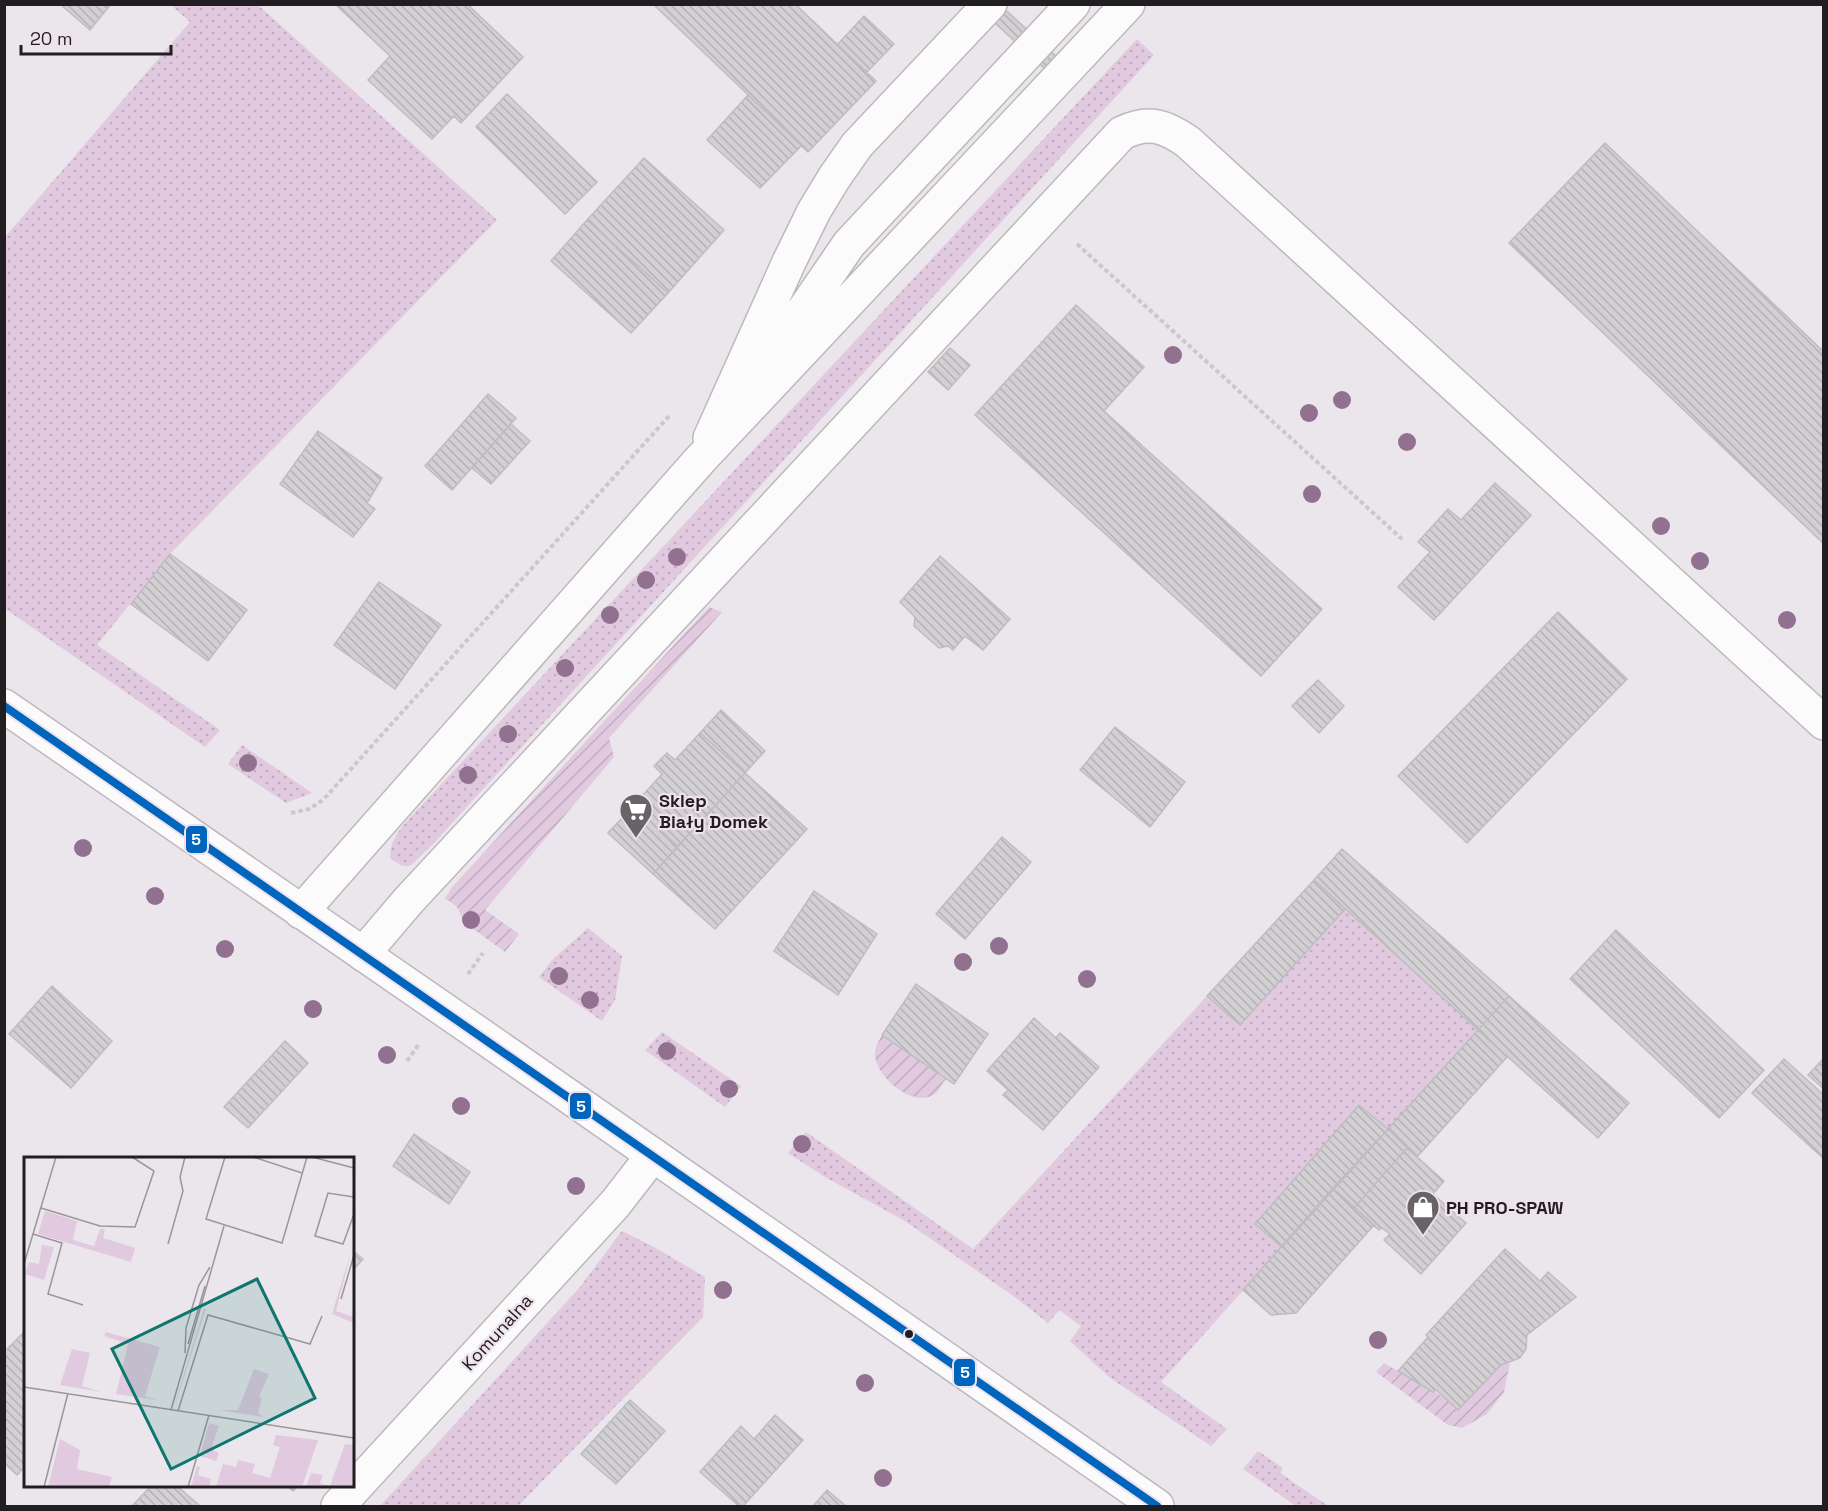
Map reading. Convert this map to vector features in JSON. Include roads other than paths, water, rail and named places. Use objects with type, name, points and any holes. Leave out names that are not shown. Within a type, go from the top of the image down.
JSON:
[{"type":"main road","points":[[699,461],[793,254],[814,211],[834,178],[857,145],[990,4]]},
{"type":"main road","points":[[699,461],[849,244],[1073,4]]},
{"type":"main road","points":[[301,912],[699,461],[1128,4]]},
{"type":"main road","points":[[363,954],[425,882],[1122,133],[1145,125],[1160,126],[1173,131],[1188,142],[1824,723]]},
{"type":"main road","points":[[4,706],[1157,1506]]},
{"type":"main road","name":"Komunalna","points":[[338,1506],[615,1203],[653,1155]]},
{"type":"place","name":"Sklep Biały Domek","points":[[636,839]]},
{"type":"place","name":"PH PRO-SPAW","points":[[1423,1236]]}]
